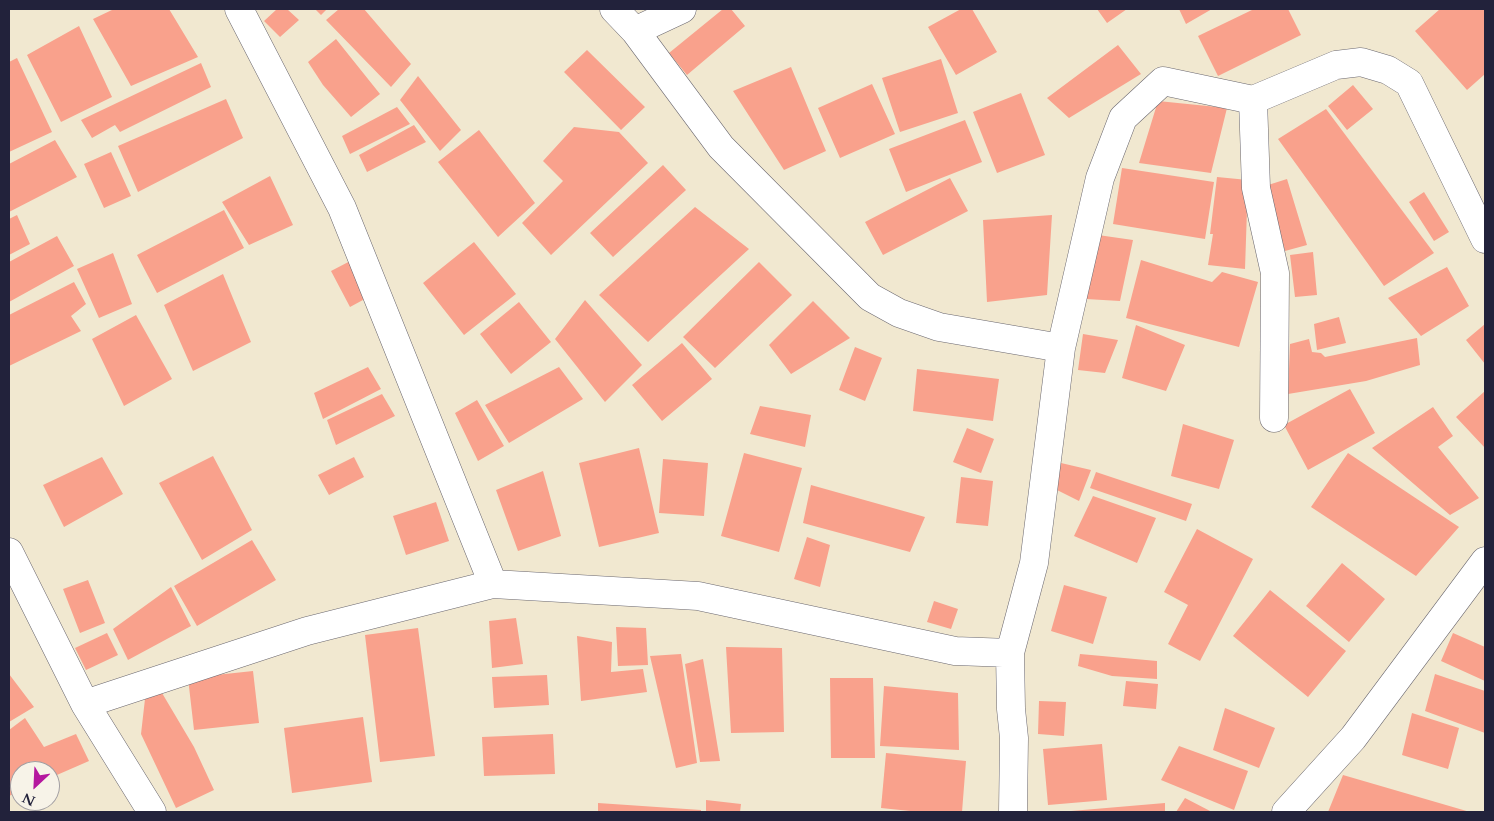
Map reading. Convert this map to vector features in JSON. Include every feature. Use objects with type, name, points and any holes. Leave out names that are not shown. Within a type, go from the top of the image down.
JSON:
[{"type":"street","points":[[239,9],[342,208],[493,584]]},
{"type":"street","points":[[614,9],[635,31],[721,147],[870,297],[900,313],[939,327],[1061,348]]},
{"type":"street","points":[[635,31],[682,9]]},
{"type":"street","points":[[1013,812],[1014,738],[1011,709],[1010,653],[1034,563],[1061,348],[1100,178],[1123,118],[1163,81],[1253,100],[1336,64],[1361,62],[1388,70],[1409,83],[1485,239]]},
{"type":"street","points":[[1253,100],[1256,188],[1275,273],[1274,418]]},
{"type":"street","points":[[9,552],[84,704],[152,812]]},
{"type":"street","points":[[1286,812],[1353,738],[1485,562]]},
{"type":"street","points":[[84,704],[307,631],[493,584],[698,596],[955,651],[1010,653]]},
{"type":"building","points":[[114,9],[169,9],[198,57],[131,86],[93,19]]},
{"type":"building","points":[[277,9],[287,9],[299,20],[280,37],[264,21]]},
{"type":"building","points":[[315,9],[327,9],[321,15]]},
{"type":"building","points":[[339,9],[364,9],[411,64],[391,87],[326,20]]},
{"type":"building","points":[[723,9],[731,9],[745,26],[687,75],[669,53]]},
{"type":"building","points":[[961,9],[972,9],[997,52],[956,75],[928,27]]},
{"type":"building","points":[[1097,9],[1127,9],[1107,23]]},
{"type":"building","points":[[1179,9],[1212,9],[1186,24]]},
{"type":"building","points":[[1254,9],[1288,9],[1301,35],[1218,76],[1198,36]]},
{"type":"building","points":[[1440,9],[1485,9],[1485,74],[1467,90],[1415,31]]},
{"type":"building","points":[[79,26],[112,97],[61,122],[27,55]]},
{"type":"building","points":[[336,39],[380,94],[351,117],[323,85],[308,62]]},
{"type":"building","points":[[1118,45],[1141,74],[1069,118],[1047,98]]},
{"type":"building","points":[[587,50],[645,107],[621,130],[564,72]]},
{"type":"building","points":[[17,58],[52,132],[9,152],[9,62]]},
{"type":"building","points":[[941,59],[958,113],[900,132],[882,78]]},
{"type":"building","points":[[201,63],[211,87],[120,132],[115,125],[92,138],[81,120]]},
{"type":"building","points":[[791,67],[826,151],[784,170],[733,91]]},
{"type":"building","points":[[418,76],[461,130],[440,151],[400,100]]},
{"type":"building","points":[[872,84],[895,134],[840,158],[818,108]]},
{"type":"building","points":[[1353,85],[1373,109],[1347,130],[1328,106]]},
{"type":"building","points":[[1021,93],[1045,155],[997,173],[973,112]]},
{"type":"building","points":[[226,99],[243,138],[138,192],[118,146]]},
{"type":"building","points":[[1158,101],[1227,108],[1211,173],[1139,163]]},
{"type":"building","points":[[397,107],[410,124],[350,154],[342,136]]},
{"type":"building","points":[[1326,109],[1434,253],[1384,286],[1278,139]]},
{"type":"building","points":[[965,120],[982,162],[906,192],[889,149]]},
{"type":"building","points":[[414,125],[426,142],[367,172],[359,155]]},
{"type":"building","points":[[574,127],[619,132],[648,163],[551,255],[522,223],[563,181],[543,161]]},
{"type":"building","points":[[479,130],[535,203],[498,237],[438,162]]},
{"type":"building","points":[[55,140],[77,177],[9,212],[9,164]]},
{"type":"building","points":[[111,152],[131,196],[104,208],[84,164]]},
{"type":"building","points":[[663,165],[686,190],[613,257],[590,233]]},
{"type":"building","points":[[1122,168],[1214,182],[1205,239],[1113,224]]},
{"type":"building","points":[[270,176],[293,225],[249,245],[222,202]]},
{"type":"building","points":[[1217,177],[1248,180],[1245,269],[1208,265],[1213,234],[1210,234]]},
{"type":"building","points":[[950,178],[968,211],[883,255],[865,222]]},
{"type":"building","points":[[1287,179],[1307,245],[1285,251],[1265,186]]},
{"type":"building","points":[[1424,192],[1449,232],[1434,241],[1409,202]]},
{"type":"building","points":[[695,207],[749,249],[648,342],[599,295]]},
{"type":"building","points":[[224,210],[244,248],[157,293],[137,255]]},
{"type":"building","points":[[17,215],[30,244],[9,255],[9,219]]},
{"type":"building","points":[[1052,215],[1047,295],[987,302],[983,220]]},
{"type":"building","points":[[1098,235],[1133,240],[1120,301],[1086,299]]},
{"type":"building","points":[[57,236],[74,266],[9,302],[9,262]]},
{"type":"building","points":[[474,242],[516,294],[464,335],[423,283]]},
{"type":"building","points":[[1313,252],[1317,295],[1295,297],[1290,255]]},
{"type":"building","points":[[113,253],[132,304],[99,318],[77,269]]},
{"type":"building","points":[[356,258],[374,294],[350,307],[331,271]]},
{"type":"building","points":[[1141,260],[1212,282],[1222,272],[1258,282],[1239,347],[1126,318]]},
{"type":"building","points":[[759,262],[792,295],[715,368],[683,337]]},
{"type":"building","points":[[1447,267],[1469,306],[1421,336],[1388,298]]},
{"type":"building","points":[[223,274],[251,342],[193,371],[164,305]]},
{"type":"building","points":[[74,282],[86,304],[71,316],[81,331],[9,366],[9,315]]},
{"type":"building","points":[[585,300],[642,365],[605,402],[555,339]]},
{"type":"building","points":[[813,301],[850,338],[791,374],[769,345]]},
{"type":"building","points":[[519,302],[551,342],[511,374],[480,334]]},
{"type":"building","points":[[136,315],[172,379],[124,406],[92,339]]},
{"type":"building","points":[[1339,317],[1346,343],[1317,350],[1314,324]]},
{"type":"building","points":[[1485,324],[1485,364],[1466,340]]},
{"type":"building","points":[[1136,325],[1185,345],[1166,391],[1122,378]]},
{"type":"building","points":[[1083,334],[1118,340],[1105,373],[1078,370]]},
{"type":"building","points":[[1417,338],[1420,365],[1366,381],[1288,394],[1290,344],[1309,339],[1312,352],[1321,353],[1325,357]]},
{"type":"building","points":[[682,343],[712,379],[662,421],[632,385]]},
{"type":"building","points":[[855,347],[882,358],[865,401],[839,390]]},
{"type":"building","points":[[368,367],[381,389],[323,419],[314,393]]},
{"type":"building","points":[[559,367],[583,399],[509,443],[485,405]]},
{"type":"building","points":[[917,369],[999,379],[993,421],[913,411]]},
{"type":"building","points":[[1350,389],[1375,433],[1308,470],[1284,425]]},
{"type":"building","points":[[1485,391],[1485,448],[1456,417]]},
{"type":"building","points":[[382,394],[395,416],[336,445],[327,420]]},
{"type":"building","points":[[477,400],[504,446],[478,461],[455,413]]},
{"type":"building","points":[[760,406],[811,415],[805,447],[750,434]]},
{"type":"building","points":[[1433,407],[1453,436],[1438,447],[1479,498],[1450,515],[1372,448]]},
{"type":"building","points":[[1183,424],[1234,440],[1219,489],[1171,476]]},
{"type":"building","points":[[967,428],[994,439],[981,473],[953,462]]},
{"type":"building","points":[[639,448],[659,533],[599,547],[579,463]]},
{"type":"building","points":[[744,453],[802,468],[779,552],[721,536]]},
{"type":"building","points":[[1348,453],[1459,527],[1416,576],[1311,507]]},
{"type":"building","points":[[213,456],[252,530],[202,560],[159,483]]},
{"type":"building","points":[[102,457],[123,494],[64,527],[43,485]]},
{"type":"building","points":[[354,457],[364,477],[329,495],[318,475]]},
{"type":"building","points":[[663,459],[708,463],[704,516],[659,513]]},
{"type":"building","points":[[1061,463],[1091,470],[1079,501],[1051,487]]},
{"type":"building","points":[[543,471],[561,536],[518,551],[496,490]]},
{"type":"building","points":[[1096,472],[1192,504],[1186,521],[1090,488]]},
{"type":"building","points":[[961,477],[993,481],[988,526],[956,523]]},
{"type":"building","points":[[811,485],[925,517],[910,552],[803,523]]},
{"type":"building","points":[[1093,496],[1156,518],[1137,563],[1074,536]]},
{"type":"building","points":[[436,502],[449,541],[406,555],[393,516]]},
{"type":"building","points":[[1197,529],[1253,559],[1200,661],[1168,644],[1188,605],[1164,592]]},
{"type":"building","points":[[807,537],[830,545],[820,587],[794,579]]},
{"type":"building","points":[[252,540],[276,580],[197,626],[174,586]]},
{"type":"building","points":[[1342,563],[1385,599],[1349,642],[1306,606]]},
{"type":"building","points":[[88,580],[105,623],[80,633],[63,589]]},
{"type":"building","points":[[1064,585],[1107,597],[1093,644],[1051,631]]},
{"type":"building","points":[[171,587],[191,626],[128,660],[113,629]]},
{"type":"building","points":[[1270,590],[1346,651],[1308,697],[1233,636]]},
{"type":"building","points":[[934,601],[958,609],[951,629],[927,622]]},
{"type":"building","points":[[516,618],[523,664],[492,668],[489,621]]},
{"type":"building","points":[[616,627],[646,628],[648,665],[618,666]]},
{"type":"building","points":[[418,628],[435,756],[380,762],[365,635]]},
{"type":"building","points":[[107,633],[118,655],[86,670],[75,648]]},
{"type":"building","points":[[1453,633],[1485,647],[1485,681],[1441,661]]},
{"type":"building","points":[[577,636],[612,642],[611,672],[643,669],[647,692],[581,701]]},
{"type":"building","points":[[726,647],[782,648],[784,732],[731,733]]},
{"type":"building","points":[[681,654],[697,763],[676,768],[650,656]]},
{"type":"building","points":[[1080,654],[1157,661],[1157,679],[1112,676],[1078,666]]},
{"type":"building","points":[[703,659],[720,761],[700,762],[685,664]]},
{"type":"building","points":[[253,671],[259,723],[194,730],[188,678]]},
{"type":"building","points":[[9,674],[34,707],[9,722]]},
{"type":"building","points":[[1435,674],[1485,691],[1485,733],[1425,711]]},
{"type":"building","points":[[547,675],[549,705],[494,708],[492,677]]},
{"type":"building","points":[[830,678],[873,678],[875,758],[831,758]]},
{"type":"building","points":[[1126,681],[1158,684],[1156,709],[1123,706]]},
{"type":"building","points":[[884,686],[958,693],[959,750],[880,746]]},
{"type":"building","points":[[162,693],[194,747],[214,790],[176,808],[141,734],[145,699]]},
{"type":"building","points":[[1039,701],[1066,702],[1064,736],[1038,734]]},
{"type":"building","points":[[1225,708],[1275,728],[1259,768],[1213,750]]},
{"type":"building","points":[[1412,713],[1459,728],[1448,769],[1402,755]]},
{"type":"building","points":[[363,717],[372,782],[292,793],[284,728]]},
{"type":"building","points":[[25,718],[44,747],[76,734],[89,761],[60,774],[60,761],[10,761],[9,796],[9,730]]},
{"type":"building","points":[[553,734],[555,774],[484,776],[482,737]]},
{"type":"building","points":[[1102,744],[1107,800],[1048,805],[1043,749]]},
{"type":"building","points":[[1179,746],[1248,771],[1234,810],[1161,780]]},
{"type":"building","points":[[886,753],[966,761],[962,812],[920,812],[881,808]]},
{"type":"building","points":[[1343,775],[1470,812],[1328,812]]},
{"type":"building","points":[[1185,798],[1212,812],[1176,812]]},
{"type":"building","points":[[706,800],[741,804],[740,812],[706,812]]},
{"type":"building","points":[[598,803],[701,810],[701,812],[598,812]]},
{"type":"building","points":[[1165,803],[1165,812],[1071,812],[1071,811]]}]
